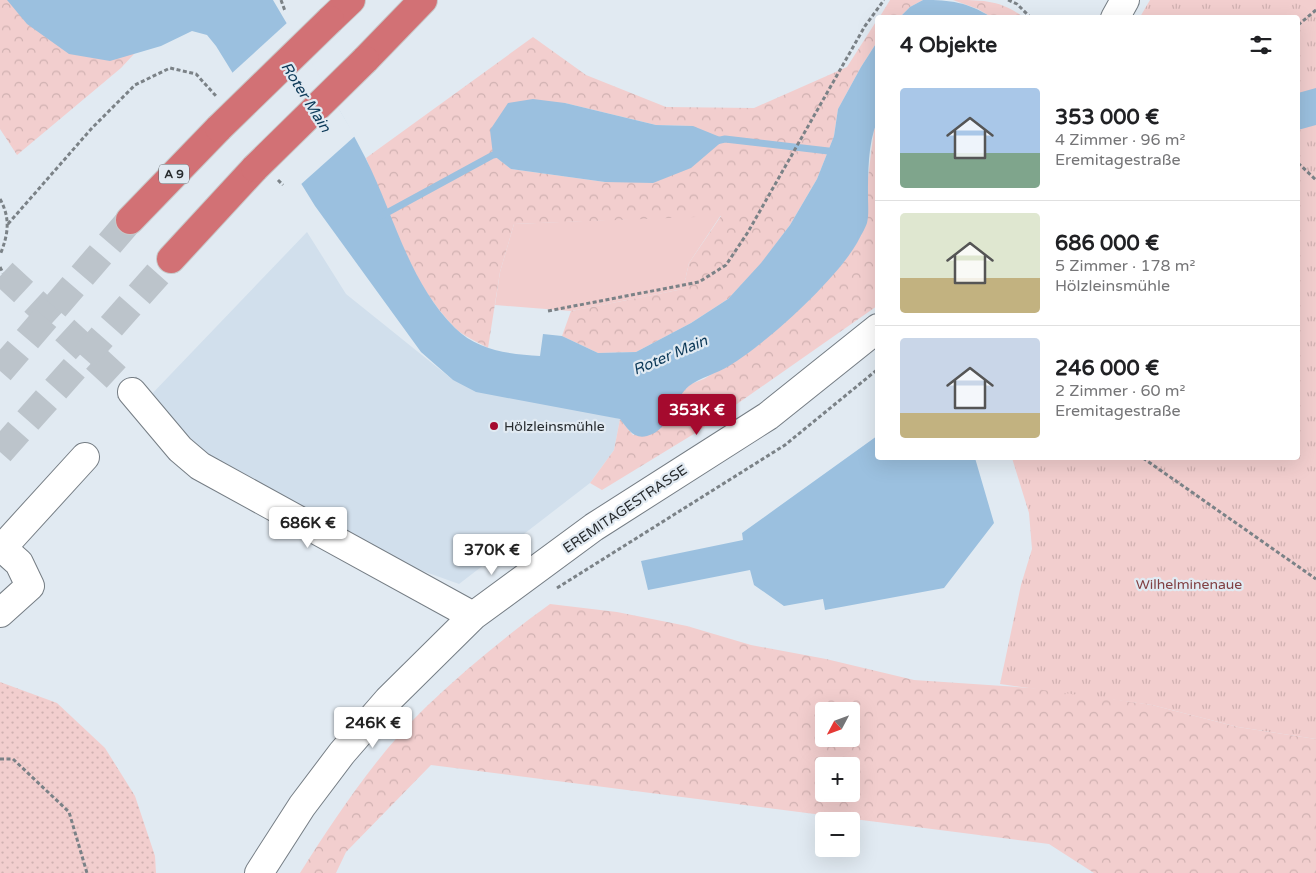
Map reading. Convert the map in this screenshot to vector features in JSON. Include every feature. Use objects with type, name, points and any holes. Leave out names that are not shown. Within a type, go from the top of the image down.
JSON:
[{"type":"highway","name":"A 9","points":[[130,220],[219,128],[351,0]]},
{"type":"highway","points":[[171,259],[266,173],[365,60],[423,0]]},
{"type":"street","name":"EREMITAGESTRASSE","points":[[259,873],[302,806],[342,753],[388,700],[473,616],[594,527],[768,416],[875,330]]},
{"type":"street","points":[[132,392],[180,449],[200,466],[473,616]]},
{"type":"street","points":[[0,613],[30,586],[19,563],[1,547],[85,457]]},
{"type":"path","points":[[281,0],[285,11]]},
{"type":"path","points":[[548,311],[699,282],[726,265],[804,134],[865,26],[884,0]]},
{"type":"path","points":[[1008,0],[1017,4],[1028,15]]},
{"type":"path","points":[[1300,23],[1316,10]]},
{"type":"path","points":[[8,224],[92,128],[135,85],[170,68],[196,74],[220,102]]},
{"type":"path","points":[[1300,165],[1316,180]]},
{"type":"path","points":[[266,173],[282,185]]},
{"type":"path","points":[[0,199],[5,208],[8,224],[0,255]]},
{"type":"path","points":[[0,267],[3,273]]},
{"type":"path","points":[[557,588],[785,445],[875,371]]},
{"type":"path","points":[[1146,460],[1316,579]]},
{"type":"path","points":[[0,759],[13,759],[69,812],[87,873]]},
{"type":"shaded area","points":[[307,232],[346,294],[453,380],[620,419],[614,450],[590,483],[459,584],[420,570],[284,501],[216,462],[148,398]]},
{"type":"green space","points":[[0,0],[184,0],[121,68],[17,155],[0,129]]},
{"type":"green space","points":[[890,0],[923,0],[910,7],[902,15],[881,15]]},
{"type":"green space","points":[[953,0],[991,2],[1007,7],[1020,15],[988,15],[978,9]]},
{"type":"green space","name":"Wilhelminenaue","points":[[1150,0],[1316,0],[1316,739],[1238,727],[1152,705],[1000,684],[1021,585],[1032,549],[1029,513],[1013,460],[1300,460],[1300,15],[1141,15]]},
{"type":"green space","points":[[875,23],[875,45],[838,109],[834,136],[817,179],[790,225],[760,265],[728,299],[691,323],[636,352],[598,353],[562,336],[571,311],[683,289],[689,263],[721,216],[514,224],[500,272],[488,348],[458,331],[439,310],[425,290],[402,248],[366,158],[533,37],[586,75],[666,107],[754,108],[847,67]],"holes":[[[565,103],[656,125],[693,126],[605,182],[511,169],[493,154]]]},
{"type":"green space","points":[[875,127],[875,307],[697,432],[602,490],[590,483],[614,450],[620,419],[633,435],[668,421],[680,394],[691,384],[704,379],[757,346],[808,301],[842,264],[856,244],[867,222],[868,178]]},
{"type":"green space","points":[[721,215],[689,263],[683,289],[571,311],[495,305],[500,272],[514,224]]},
{"type":"green space","points":[[550,604],[617,612],[687,626],[751,645],[826,659],[914,680],[1046,689],[1152,705],[1238,727],[1316,739],[1316,873],[1094,873],[1049,844],[860,820],[860,812],[815,812],[815,814],[431,765],[346,852],[336,873],[300,873],[328,829],[375,764],[409,724],[502,640]]},
{"type":"green space","points":[[0,682],[57,703],[105,748],[135,796],[155,856],[156,873],[0,873]]},
{"type":"water","points":[[7,0],[273,0],[355,137],[403,246],[425,289],[439,309],[464,336],[495,350],[540,356],[543,334],[562,336],[598,353],[636,352],[691,323],[728,299],[761,263],[790,225],[817,179],[834,136],[838,109],[875,45],[875,127],[869,158],[867,223],[847,258],[817,293],[745,356],[725,369],[698,380],[689,386],[683,392],[661,428],[655,433],[642,437],[631,432],[620,419],[476,392],[453,380],[421,352],[315,206],[216,46],[207,35],[192,31],[161,46],[110,61],[69,54],[27,24]]},
{"type":"water","points":[[923,0],[942,1],[966,5],[987,15],[902,15],[910,7]]},
{"type":"water","points":[[1316,88],[1316,125],[1300,129],[1300,92]]},
{"type":"water","points":[[533,99],[565,103],[656,125],[693,126],[725,139],[691,168],[653,183],[605,182],[511,169],[493,155],[490,130],[508,103]]},
{"type":"water","points":[[875,437],[875,460],[976,460],[994,523],[944,588],[825,610],[823,599],[784,606],[754,585],[750,570],[648,590],[641,561],[743,540],[742,533]]},
{"type":"pier","points":[[288,22],[355,136],[299,186],[231,74]]},
{"type":"waterway","name":"Roter Main","points":[[716,141],[725,139],[837,152]]},
{"type":"waterway","name":"Roter Main","points":[[381,216],[493,155],[502,153]]},
{"type":"tunnel","points":[[0,371],[130,220]]},
{"type":"tunnel","points":[[0,452],[171,259]]},
{"type":"tunnel","points":[[3,273],[132,392]]},
{"type":"place","name":"Hölzleinsmühle","points":[[494,426]]}]
